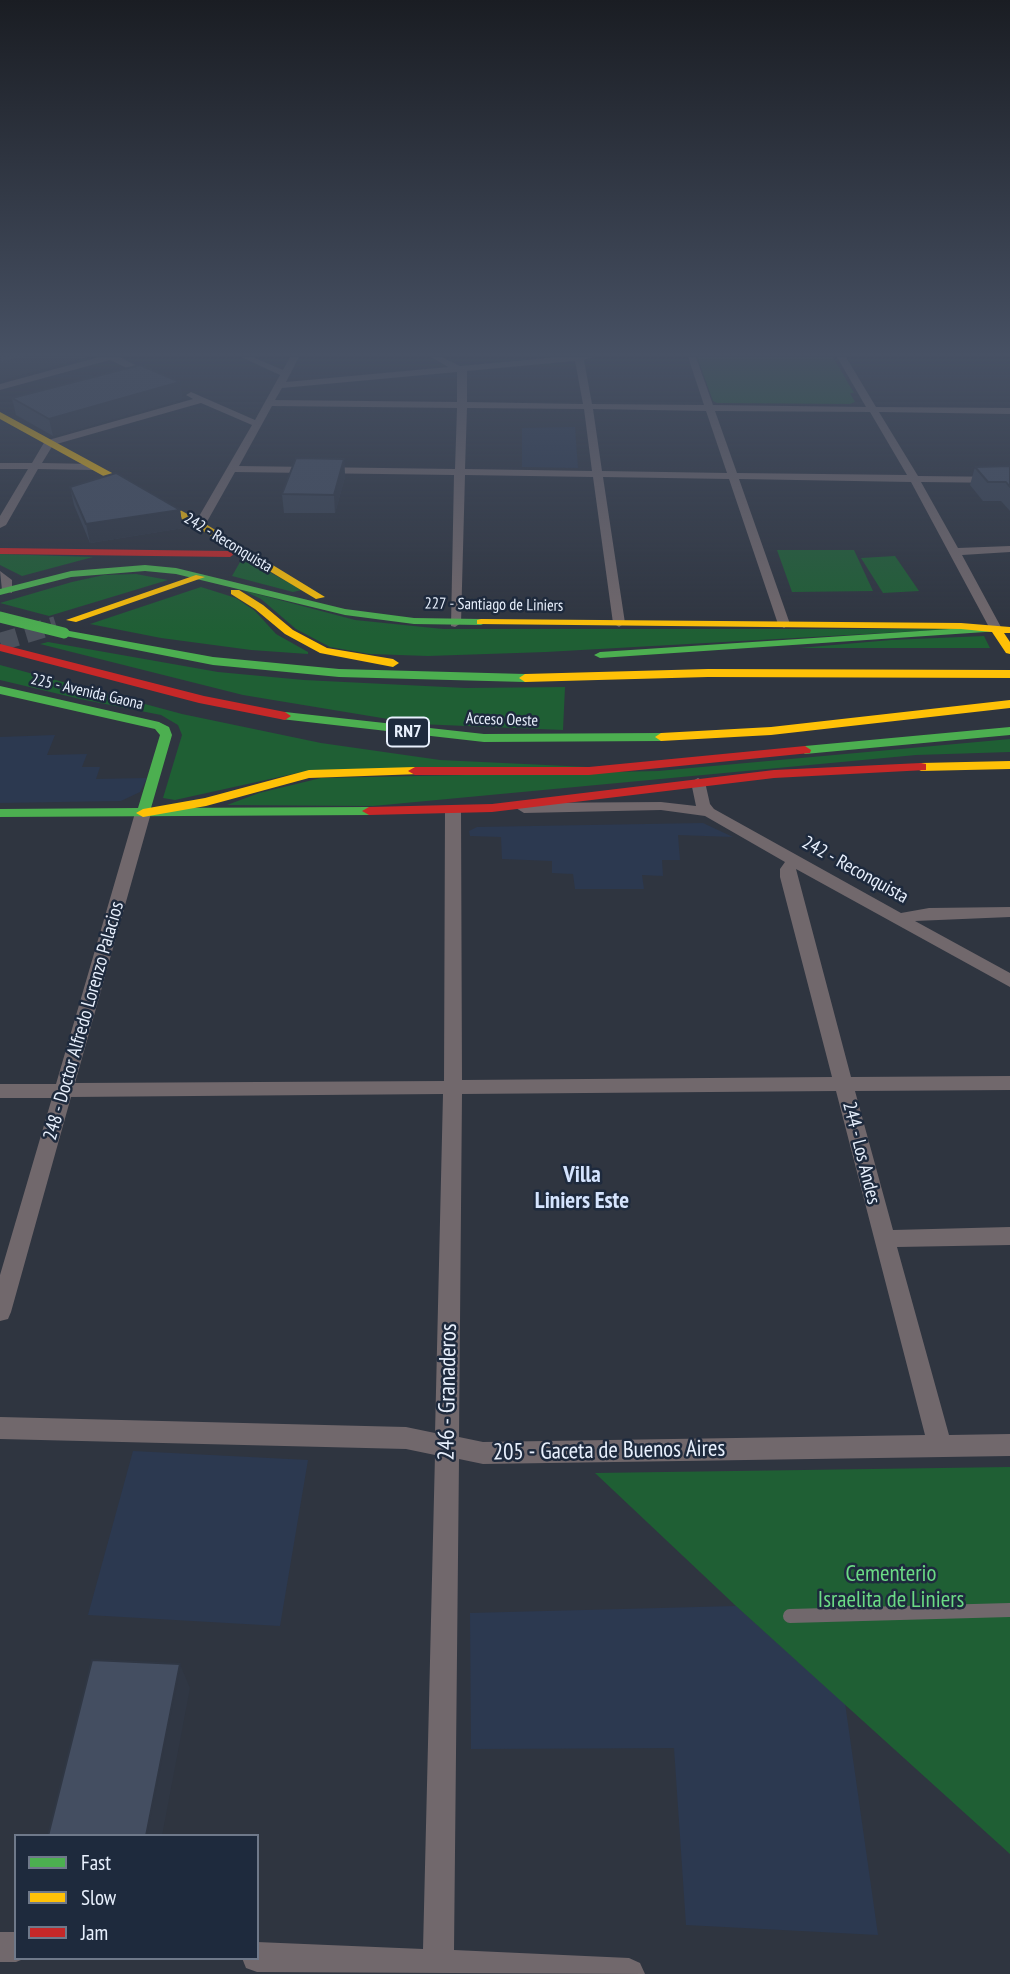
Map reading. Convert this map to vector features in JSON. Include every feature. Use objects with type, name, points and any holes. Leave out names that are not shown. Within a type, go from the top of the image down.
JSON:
[{"type":"main road","name":"242 - Reconquista","points":[[60,449],[200,525],[234,552],[345,612]]},
{"type":"main road","points":[[0,551],[234,552]]},
{"type":"main road","points":[[94,552],[176,570]]},
{"type":"main road","points":[[68,626],[209,578],[234,552]]},
{"type":"main road","name":"227 - Santiago de Liniers","points":[[4,591],[97,570],[145,568],[176,570],[376,618],[456,623],[784,624],[1003,629]]},
{"type":"main road","points":[[209,578],[259,607],[289,632],[310,645],[342,656],[393,663]]},
{"type":"main road","points":[[0,617],[68,626],[103,641],[213,661],[339,673],[535,678],[708,673],[1010,674]]},
{"type":"main road","points":[[872,654],[583,657],[1003,629],[1010,653],[991,654]]},
{"type":"main road","points":[[103,641],[291,659],[393,663],[488,660]]},
{"type":"main road","name":"Acceso Oeste","points":[[0,647],[191,697],[271,713],[422,733],[484,738],[615,739],[771,731],[1010,704]]},
{"type":"main road","points":[[51,662],[80,677],[192,711],[309,735]]},
{"type":"main road","name":"225 - Avenida Gaona","points":[[0,690],[159,726],[165,730]]},
{"type":"main road","name":"248 - Doctor Alfredo Lorenzo Palacios","points":[[143,813],[166,735],[165,730]]},
{"type":"main road","points":[[143,813],[206,802],[309,775],[341,771],[589,771],[1010,731]]},
{"type":"main road","points":[[441,755],[585,761],[733,758]]},
{"type":"main road","points":[[0,813],[453,810],[492,808],[698,782],[852,769],[1010,765]]},
{"type":"street","points":[[0,525],[45,449]]},
{"type":"street","points":[[200,525],[243,449]]},
{"type":"street","points":[[456,623],[461,449]]},
{"type":"street","points":[[593,449],[619,623]]},
{"type":"street","points":[[722,449],[784,624]]},
{"type":"street","points":[[897,449],[955,552],[1003,629]]},
{"type":"street","points":[[0,466],[93,467]]},
{"type":"street","points":[[232,469],[1010,480]]},
{"type":"street","points":[[955,552],[1010,550]]},
{"type":"street","points":[[0,575],[6,580],[4,591]]},
{"type":"street","points":[[698,782],[703,804],[709,812]]},
{"type":"street","points":[[492,808],[661,806],[709,812]]},
{"type":"street","name":"246 - Granaderos","points":[[438,1969],[453,1087],[453,810]]},
{"type":"street","name":"242 - Reconquista","points":[[709,812],[1010,981]]},
{"type":"street","name":"248 - Doctor Alfredo Lorenzo Palacios","points":[[0,1312],[143,813]]},
{"type":"street","name":"244 - Los Andes","points":[[794,861],[788,869],[788,877],[940,1447]]},
{"type":"street","points":[[900,918],[929,913],[1010,912]]},
{"type":"street","points":[[0,1091],[1010,1083]]},
{"type":"street","points":[[883,1239],[1010,1236]]},
{"type":"street","name":"205 - Gaceta de Buenos Aires","points":[[0,1428],[406,1438],[483,1453],[1010,1445]]},
{"type":"street","points":[[259,1957],[438,1969],[629,1974]]},
{"type":"lane","points":[[790,1616],[1010,1610]]},
{"type":"shaded area","points":[[522,449],[577,449],[578,468],[522,467]]},
{"type":"shaded area","points":[[55,735],[47,755],[87,754],[82,767],[100,767],[96,779],[147,778],[140,792],[121,801],[0,803],[0,737]]},
{"type":"shaded area","points":[[703,823],[733,837],[678,835],[680,860],[662,860],[663,876],[642,875],[644,889],[575,889],[573,874],[552,873],[552,861],[502,859],[501,837],[470,836],[469,831],[477,827]]},
{"type":"shaded area","points":[[133,1451],[308,1460],[280,1626],[88,1615]]},
{"type":"shaded area","points":[[736,1606],[845,1703],[878,1935],[686,1925],[674,1748],[471,1749],[470,1613]]},
{"type":"green space","points":[[777,550],[854,550],[873,591],[792,592]]},
{"type":"green space","points":[[0,554],[93,557],[22,576],[0,565]]},
{"type":"green space","points":[[895,556],[919,591],[883,593],[861,558]]},
{"type":"green space","points":[[246,559],[302,590],[293,592],[232,576],[240,562]]},
{"type":"green space","points":[[136,574],[168,580],[49,616],[0,603],[104,575]]},
{"type":"green space","points":[[201,587],[236,598],[255,611],[276,634],[308,654],[251,650],[161,638],[90,624]]},
{"type":"green space","points":[[242,590],[355,620],[443,629],[955,629],[546,652],[428,656],[370,654],[330,647],[296,629],[261,599]]},
{"type":"green space","points":[[984,636],[990,648],[799,648],[891,640]]},
{"type":"green space","points":[[48,642],[218,672],[304,680],[466,688],[565,687],[563,730],[418,724],[243,695],[40,644]]},
{"type":"green space","points":[[0,665],[182,714],[321,743],[440,760],[588,767],[302,772],[175,800],[163,798],[182,735],[178,725],[161,715],[0,680]]},
{"type":"green space","points":[[1010,739],[1010,752],[916,755],[373,806],[227,805],[259,793],[321,778],[658,771]]},
{"type":"green space","name":"Cementerio Israelita de Liniers","points":[[1010,1467],[1010,1854],[736,1606],[595,1473]]},
{"type":"building","points":[[296,458],[344,459],[334,495],[282,494]]},
{"type":"building","points":[[1010,466],[1010,487],[1006,482],[988,482],[975,467]]},
{"type":"building","points":[[116,473],[180,510],[86,524],[70,487]]},
{"type":"building","points":[[92,1660],[180,1664],[146,1834],[48,1834]]},
{"type":"tunnel","points":[[0,642],[56,625]]},
{"type":"traffic: fast","points":[[0,592],[71,574],[145,568],[176,571],[345,612],[414,621],[481,622]]},
{"type":"traffic: fast","points":[[0,617],[64,633]]},
{"type":"traffic: fast","points":[[600,655],[996,629]]},
{"type":"traffic: fast","points":[[64,633],[213,661],[339,673],[525,678]]},
{"type":"traffic: fast","points":[[0,690],[159,726],[165,730],[166,735],[143,813]]},
{"type":"traffic: fast","points":[[285,716],[484,738],[661,737]]},
{"type":"traffic: fast","points":[[805,750],[1010,731]]},
{"type":"traffic: fast","points":[[0,813],[369,811]]},
{"type":"traffic: slow","points":[[62,449],[200,525],[320,597]]},
{"type":"traffic: slow","points":[[72,620],[200,577]]},
{"type":"traffic: slow","points":[[235,592],[259,607],[289,632],[324,651],[393,663]]},
{"type":"traffic: slow","points":[[481,622],[961,626],[1010,630]]},
{"type":"traffic: slow","points":[[996,629],[1010,651]]},
{"type":"traffic: slow","points":[[525,678],[708,673],[1010,674]]},
{"type":"traffic: slow","points":[[661,737],[771,731],[1010,704]]},
{"type":"traffic: slow","points":[[921,767],[1010,765]]},
{"type":"traffic: slow","points":[[143,813],[206,802],[309,774],[415,771]]},
{"type":"traffic: jam","points":[[0,551],[230,554],[237,549]]},
{"type":"traffic: jam","points":[[0,647],[203,700],[285,716]]},
{"type":"traffic: jam","points":[[415,771],[589,771],[805,750]]},
{"type":"traffic: jam","points":[[369,811],[492,808],[774,774],[921,767]]},
{"type":"district","name":"Villa Liniers Este","points":[[582,1188]]}]
